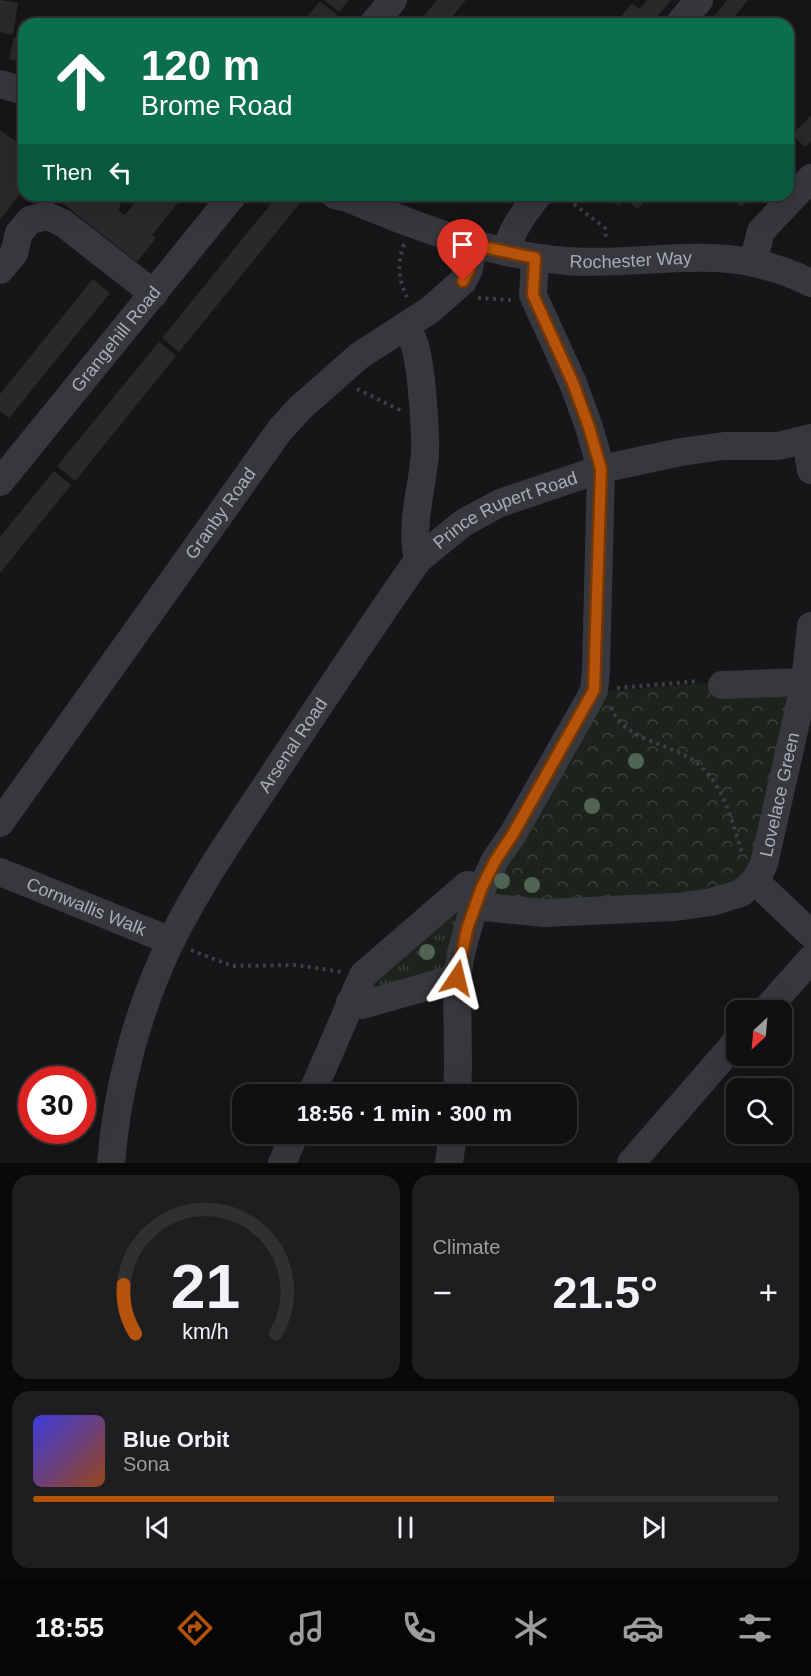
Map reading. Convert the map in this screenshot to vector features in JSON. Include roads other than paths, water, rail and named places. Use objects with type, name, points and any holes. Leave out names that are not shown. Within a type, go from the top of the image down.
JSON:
[{"type":"street","points":[[378,18],[393,0]]},
{"type":"street","points":[[685,18],[699,0]]},
{"type":"street","points":[[0,84],[18,89]]},
{"type":"street","points":[[794,196],[811,178]]},
{"type":"street","name":"Grangehill Road","points":[[0,482],[228,201]]},
{"type":"street","name":"Rochester Way","points":[[355,201],[411,224],[474,245],[535,258],[610,263],[691,259],[753,263],[788,272],[811,283]]},
{"type":"street","points":[[506,252],[510,234],[533,201]]},
{"type":"street","points":[[753,263],[761,231],[789,201]]},
{"type":"street","points":[[0,270],[14,253],[19,232],[30,220],[47,216],[63,223],[154,294]]},
{"type":"street","name":"Granby Road","points":[[0,823],[279,430],[300,408],[359,356],[413,322],[463,281],[469,269],[474,245]]},
{"type":"street","points":[[457,1084],[457,978],[461,953],[478,897],[495,861],[513,834],[595,680],[601,469],[573,383],[533,295],[535,258]]},
{"type":"street","points":[[413,322],[424,411],[425,454],[414,543],[418,560]]},
{"type":"street","points":[[808,440],[811,470]]},
{"type":"street","name":"Prince Rupert Road","points":[[418,560],[463,523],[500,503],[601,469],[692,450],[724,446],[778,446],[808,440]]},
{"type":"street","name":"Arsenal Road","points":[[111,1163],[130,1052],[145,1003],[171,941],[213,867],[418,560]]},
{"type":"street","name":"Lovelace Green","points":[[316,1084],[363,975],[467,885],[478,897],[543,913],[676,907],[712,902],[741,893],[754,881],[764,864],[805,682],[811,626]]},
{"type":"street","points":[[722,685],[805,682]]},
{"type":"street","name":"Cornwallis Walk","points":[[0,873],[171,941]]},
{"type":"street","name":"Lovelace Green","points":[[754,881],[811,934]]},
{"type":"street","points":[[775,1000],[811,959]]},
{"type":"street","points":[[350,1002],[362,1005],[457,978]]},
{"type":"street","points":[[631,1163],[726,1054]]},
{"type":"street","points":[[282,1163],[291,1144]]},
{"type":"street","points":[[449,1163],[452,1144]]}]
